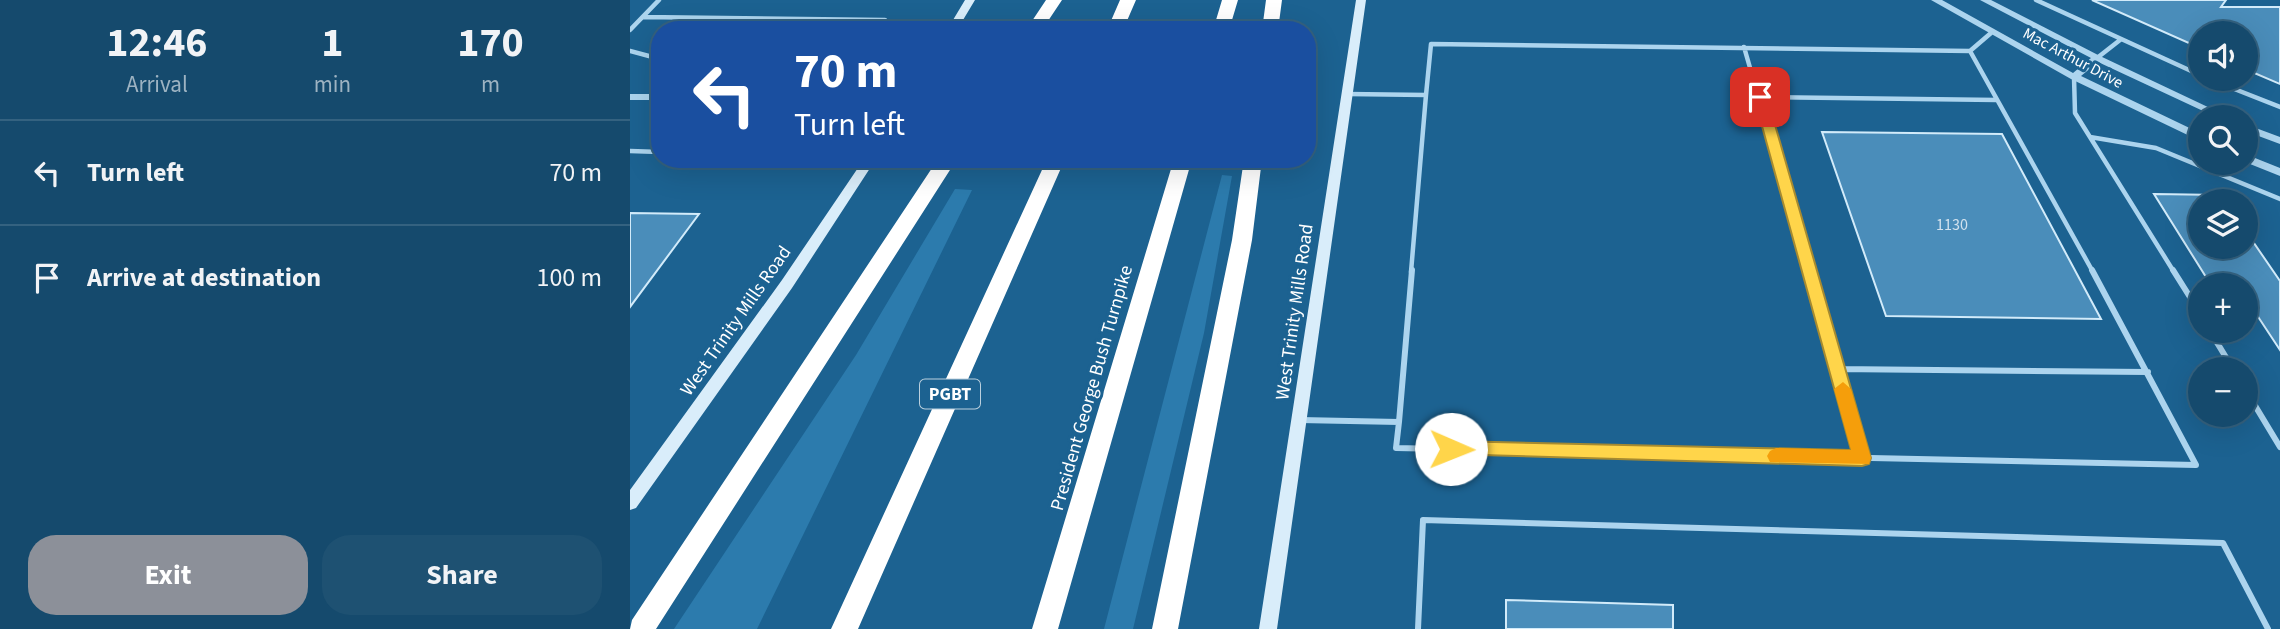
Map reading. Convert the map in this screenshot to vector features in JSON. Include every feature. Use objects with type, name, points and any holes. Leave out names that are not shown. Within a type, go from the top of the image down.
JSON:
[{"type":"highway","points":[[1040,21],[1054,0]]},
{"type":"highway","points":[[1119,21],[1128,0]]},
{"type":"highway","points":[[1224,21],[1230,0]]},
{"type":"highway","points":[[1271,21],[1274,0]]},
{"type":"highway","points":[[641,629],[942,168]]},
{"type":"highway","name":"PGBT","points":[[844,629],[1052,168]]},
{"type":"highway","name":"President George Bush Turnpike","points":[[1045,629],[1180,168]]},
{"type":"highway","points":[[1165,629],[1242,240],[1252,168]]},
{"type":"main road","points":[[958,21],[971,0]]},
{"type":"main road","name":"West Trinity Mills Road","points":[[1268,629],[1361,0]]},
{"type":"main road","name":"West Trinity Mills Road","points":[[630,503],[787,284],[864,168]]},
{"type":"street","name":"Mac Arthur Drive","points":[[1935,0],[2074,77],[2188,131]]},
{"type":"street","name":"Mac Arthur Drive","points":[[1984,0],[2097,58],[2198,105]]},
{"type":"street","points":[[2074,77],[2097,58]]},
{"type":"street","points":[[630,97],[651,97]]},
{"type":"street","points":[[2258,132],[2280,141]]},
{"type":"street","points":[[2258,163],[2280,172]]},
{"type":"lane","points":[[630,30],[659,0]]},
{"type":"lane","points":[[2036,0],[2188,70]]},
{"type":"lane","points":[[643,17],[884,21]]},
{"type":"lane","points":[[1970,51],[2148,372],[2196,465],[1396,447],[1431,44],[1970,51],[1991,33]]},
{"type":"lane","points":[[2097,58],[2120,40]]},
{"type":"lane","points":[[1744,47],[1862,458]]},
{"type":"lane","points":[[630,51],[651,57]]},
{"type":"lane","points":[[2074,77],[2075,113],[2188,294]]},
{"type":"lane","points":[[2239,91],[2280,107]]},
{"type":"lane","points":[[1347,94],[1426,95]]},
{"type":"lane","points":[[1760,97],[1997,100]]},
{"type":"lane","points":[[2090,137],[2156,148],[2280,199]]},
{"type":"lane","points":[[630,151],[651,152]]},
{"type":"lane","points":[[1837,369],[2148,372]]},
{"type":"lane","points":[[2258,411],[2280,447]]},
{"type":"lane","points":[[1299,420],[1399,422]]},
{"type":"lane","points":[[1418,629],[1423,520],[2223,543],[2268,629]]},
{"type":"shaded area","points":[[1222,175],[1232,176],[1204,333],[1133,629],[1104,629]]},
{"type":"shaded area","points":[[955,189],[972,190],[757,629],[674,629],[856,355]]},
{"type":"building","points":[[2092,0],[2226,0],[2221,7],[2280,7],[2280,84],[2258,75],[2258,21],[2188,21],[2188,43]]},
{"type":"building","points":[[1822,132],[2002,134],[2101,319],[1886,316]]},
{"type":"building","points":[[2154,194],[2188,195],[2188,248]]},
{"type":"building","points":[[630,213],[699,214],[630,307]]},
{"type":"building","points":[[2258,249],[2280,281],[2280,350],[2258,317],[2258,273],[2203,273],[2195,259],[2258,259]]},
{"type":"building","points":[[1506,600],[1673,605],[1673,629],[1506,629]]},
{"type":"slow traffic","points":[[1776,456],[1862,458],[1843,389]]},
{"type":"route","points":[[1451,449],[1862,458],[1760,97]]}]
